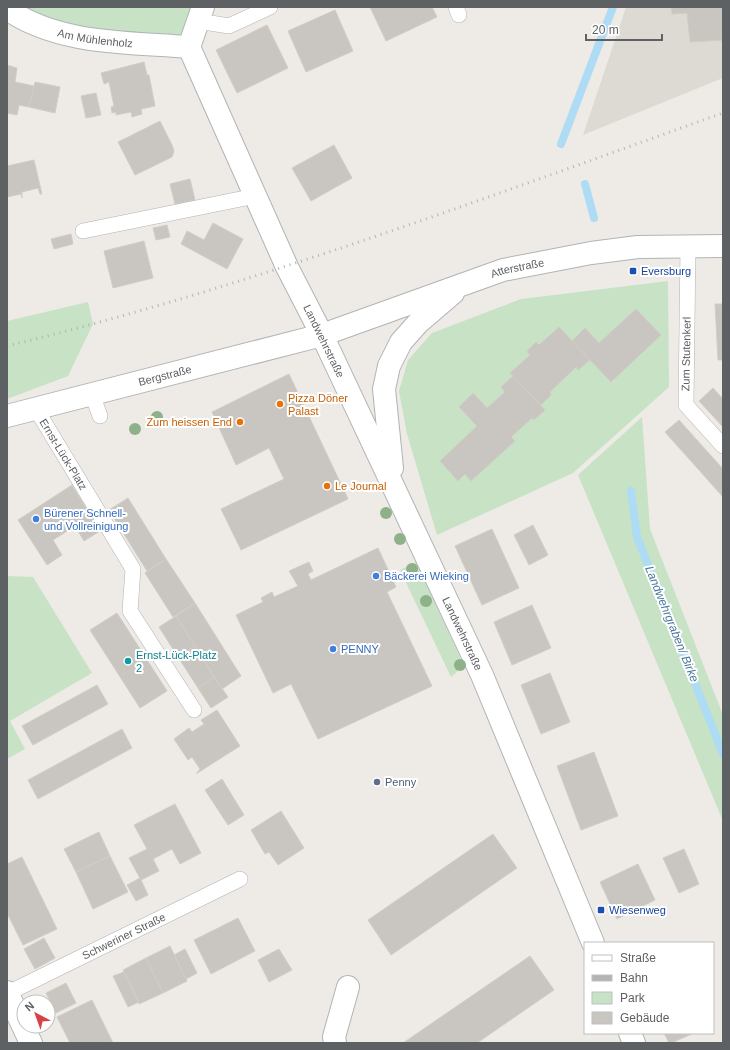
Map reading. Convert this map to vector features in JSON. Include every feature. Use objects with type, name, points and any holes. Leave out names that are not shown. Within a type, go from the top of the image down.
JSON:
[{"type":"street","name":"Am Mühlenholz","points":[[7,9],[44,29],[70,36],[189,47]]},
{"type":"street","points":[[189,47],[201,14]]},
{"type":"street","name":"Landwehrstraße","points":[[189,47],[287,267],[322,335],[394,485],[495,704],[593,942]]},
{"type":"street","name":"Atterstraße","points":[[322,335],[503,270],[591,253],[638,247],[723,246]]},
{"type":"street","points":[[394,485],[384,389],[389,366],[401,342],[418,324],[462,285]]},
{"type":"street","name":"Bergstraße","points":[[7,416],[322,335]]},
{"type":"street","points":[[335,1043],[334,1037],[348,987]]},
{"type":"street","points":[[7,993],[31,1043]]},
{"type":"lane","points":[[201,14],[229,26],[270,7]]},
{"type":"lane","points":[[83,231],[256,196]]},
{"type":"lane","name":"Zum Stutenkerl","points":[[688,246],[686,405],[723,446]]},
{"type":"lane","points":[[92,394],[100,416]]},
{"type":"lane","name":"Ernst-Lück-Platz","points":[[36,409],[133,569],[130,611],[194,710]]},
{"type":"lane","name":"Schweriner Straße","points":[[7,993],[240,879]]},
{"type":"shaded area","points":[[626,7],[723,7],[723,78],[583,135]]},
{"type":"green space","points":[[7,7],[203,7],[189,47],[70,36]]},
{"type":"green space","points":[[668,281],[669,387],[573,473],[437,535],[407,434],[399,391],[408,360],[432,333],[521,299]]},
{"type":"green space","points":[[88,302],[93,324],[68,376],[7,399],[7,321]]},
{"type":"green space","points":[[642,417],[650,529],[723,715],[723,821],[578,475]]},
{"type":"green space","points":[[416,562],[464,666],[451,677],[400,570]]},
{"type":"green space","points":[[7,576],[33,577],[92,673],[10,721],[25,749],[7,759]]},
{"type":"building","points":[[370,7],[432,7],[437,17],[386,41]]},
{"type":"building","points":[[671,7],[723,7],[723,40],[690,42],[687,13],[672,14]]},
{"type":"building","points":[[335,10],[353,51],[306,72],[288,31]]},
{"type":"building","points":[[267,25],[288,68],[237,93],[216,50]]},
{"type":"building","points":[[144,62],[147,75],[149,75],[155,106],[141,109],[142,114],[132,117],[131,112],[116,115],[116,112],[112,113],[111,107],[114,106],[109,82],[104,84],[101,73]]},
{"type":"building","points":[[7,65],[17,68],[15,82],[34,86],[29,107],[19,105],[17,115],[7,113]]},
{"type":"building","points":[[35,82],[60,87],[55,113],[29,107]]},
{"type":"building","points":[[96,93],[101,115],[86,118],[81,96]]},
{"type":"building","points":[[160,121],[174,151],[172,157],[135,175],[118,142]]},
{"type":"building","points":[[334,145],[352,178],[311,201],[292,168]]},
{"type":"building","points":[[34,160],[42,194],[40,194],[38,188],[22,192],[22,198],[21,194],[7,197],[7,166]]},
{"type":"building","points":[[190,179],[195,200],[175,204],[170,184]]},
{"type":"building","points":[[213,223],[243,239],[227,269],[181,244],[187,231],[204,240]]},
{"type":"building","points":[[167,225],[170,237],[156,240],[153,228]]},
{"type":"building","points":[[71,234],[73,244],[54,249],[51,239]]},
{"type":"building","points":[[144,241],[153,278],[113,288],[104,251]]},
{"type":"building","points":[[715,304],[723,304],[723,360],[718,360]]},
{"type":"building","points":[[636,309],[661,335],[611,382],[572,341],[585,328],[599,343]]},
{"type":"building","points":[[559,327],[590,360],[578,370],[576,367],[550,392],[551,395],[541,405],[510,373],[530,355],[527,351],[536,342],[539,345]]},
{"type":"building","points":[[289,374],[348,499],[241,550],[221,509],[284,479],[269,448],[236,465],[212,412]]},
{"type":"building","points":[[513,376],[545,410],[534,420],[532,418],[511,437],[515,441],[471,481],[465,474],[458,481],[440,461],[477,426],[459,407],[473,393],[487,408],[505,392],[501,387]]},
{"type":"building","points":[[713,388],[723,399],[723,427],[699,401]]},
{"type":"building","points":[[679,420],[723,469],[723,497],[665,432]]},
{"type":"building","points":[[72,485],[100,531],[84,541],[75,526],[53,540],[62,555],[47,565],[18,520]]},
{"type":"building","points":[[128,498],[166,559],[147,571],[109,510]]},
{"type":"building","points":[[533,525],[548,555],[529,565],[514,535]]},
{"type":"building","points":[[492,529],[519,588],[482,605],[455,546]]},
{"type":"building","name":"PENNY","points":[[378,548],[396,587],[387,592],[432,686],[318,739],[291,684],[273,693],[236,615],[263,602],[261,598],[272,592],[274,597],[298,586],[289,571],[309,562],[313,571],[308,574],[311,580]]},
{"type":"building","points":[[166,559],[195,603],[173,617],[145,573]]},
{"type":"building","points":[[195,603],[241,676],[222,689],[176,616]]},
{"type":"building","points":[[532,605],[551,648],[512,665],[494,622]]},
{"type":"building","name":"Ernst-Lück-Platz 2","points":[[117,613],[167,691],[140,708],[90,630]]},
{"type":"building","points":[[176,616],[195,646],[178,657],[159,627]]},
{"type":"building","points":[[195,646],[214,677],[198,688],[178,657]]},
{"type":"building","points":[[550,673],[570,722],[541,734],[521,685]]},
{"type":"building","points":[[214,677],[228,697],[211,708],[198,688]]},
{"type":"building","points":[[97,685],[108,704],[33,745],[22,726]]},
{"type":"building","points":[[217,710],[240,746],[196,774],[200,769],[192,757],[188,760],[174,739],[189,728],[192,732],[204,724],[201,720]]},
{"type":"building","points":[[122,729],[132,748],[38,799],[28,780]]},
{"type":"building","points":[[594,752],[618,816],[581,830],[557,766]]},
{"type":"building","points":[[222,779],[244,815],[228,825],[205,790]]},
{"type":"building","points":[[175,804],[201,853],[180,864],[172,849],[153,859],[159,871],[141,880],[129,858],[147,849],[134,825]]},
{"type":"building","points":[[281,811],[304,848],[278,865],[269,852],[265,854],[251,830]]},
{"type":"building","points":[[99,832],[110,856],[76,872],[64,849]]},
{"type":"building","points":[[493,834],[517,868],[391,955],[368,920]]},
{"type":"building","points":[[684,849],[699,884],[679,893],[663,858]]},
{"type":"building","points":[[110,856],[128,892],[93,909],[76,872]]},
{"type":"building","points":[[22,857],[57,929],[23,945],[7,913],[7,864]]},
{"type":"building","points":[[638,864],[655,900],[617,919],[600,882]]},
{"type":"building","points":[[140,878],[148,895],[136,901],[127,885]]},
{"type":"building","points":[[238,918],[255,951],[211,974],[194,940]]},
{"type":"building","points":[[44,938],[55,958],[35,969],[24,949]]},
{"type":"building","points":[[170,946],[187,981],[163,993],[146,958]]},
{"type":"building","points":[[185,949],[197,973],[186,979],[174,955]]},
{"type":"building","points":[[279,949],[292,970],[269,982],[258,960]]},
{"type":"building","points":[[530,956],[554,990],[477,1043],[403,1043]]},
{"type":"building","points":[[146,958],[163,993],[139,1004],[123,970]]},
{"type":"building","points":[[124,972],[139,1002],[128,1007],[113,976]]},
{"type":"building","points":[[66,983],[76,1003],[56,1013],[56,994],[46,993]]},
{"type":"building","points":[[92,1000],[113,1043],[70,1043],[57,1017]]},
{"type":"building","points":[[664,1034],[692,1034],[671,1043],[669,1043]]},
{"type":"waterway","name":"Landwehrgraben/ Birke","points":[[561,144],[613,7]]},
{"type":"waterway","name":"Landwehrgraben/ Birke","points":[[585,184],[594,218]]},
{"type":"waterway","name":"Landwehrgraben/ Birke","points":[[631,491],[637,537],[723,754]]},
{"type":"railway","points":[[7,346],[189,297],[279,268],[457,208],[723,113]]},
{"type":"place","name":"Eversburg","points":[[633,271]]},
{"type":"place","name":"Pizza Döner Palast","points":[[280,404]]},
{"type":"place","name":"Zum heissen End","points":[[240,422]]},
{"type":"place","name":"Le Journal","points":[[327,486]]},
{"type":"place","name":"Bürener Schnell- und Vollreinigung","points":[[36,519]]},
{"type":"place","name":"Bäckerei Wieking","points":[[376,576]]},
{"type":"place","name":"PENNY","points":[[333,649]]},
{"type":"place","name":"Ernst-Lück-Platz 2","points":[[128,661]]},
{"type":"place","name":"Penny","points":[[377,782]]},
{"type":"place","name":"Wiesenweg","points":[[601,910]]}]
